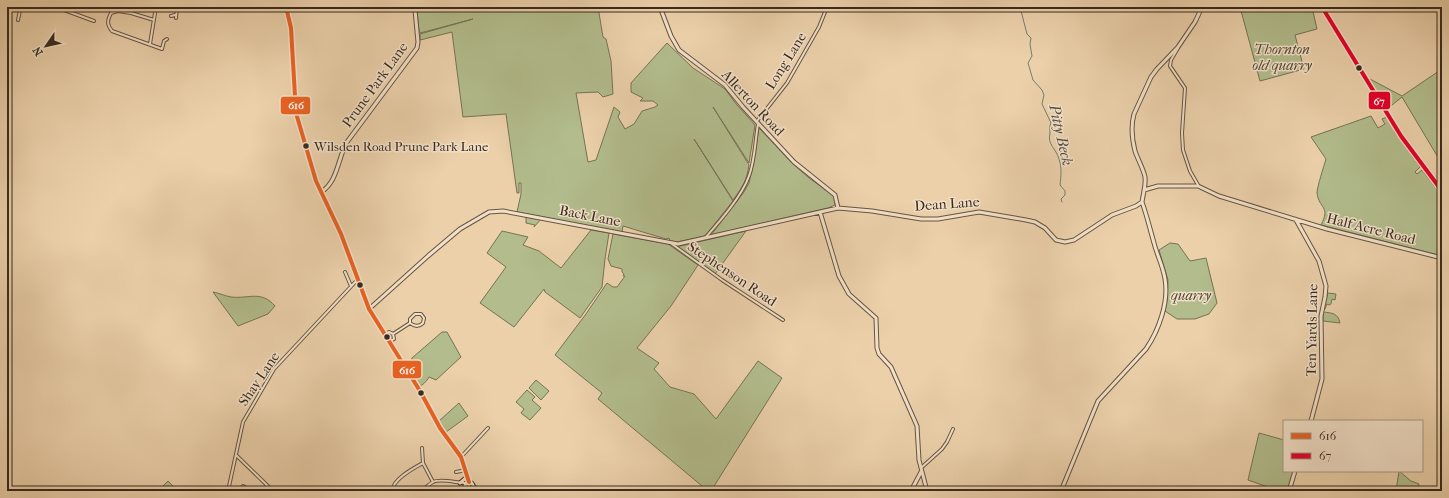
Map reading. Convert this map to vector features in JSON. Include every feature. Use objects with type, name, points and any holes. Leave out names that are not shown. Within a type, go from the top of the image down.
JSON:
[{"type":"street","points":[[18,20],[20,10],[23,7]]},
{"type":"street","points":[[56,7],[94,21]]},
{"type":"street","points":[[131,7],[131,12]]},
{"type":"street","points":[[150,44],[156,7]]},
{"type":"street","points":[[176,18],[175,15],[177,7]]},
{"type":"street","points":[[286,7],[291,28],[296,113],[321,192],[340,234],[369,309],[440,428],[461,457],[466,470],[466,488],[469,490],[473,488],[473,486]]},
{"type":"street","name":"Prune Park Lane","points":[[321,192],[325,190],[334,177],[340,156],[347,142],[417,48],[416,7]]},
{"type":"street","name":"Allerton Road","points":[[660,7],[671,36],[679,50],[725,85],[742,107],[794,162],[835,195],[838,208]]},
{"type":"street","name":"Long Lane","points":[[757,123],[787,83],[819,27],[827,7]]},
{"type":"street","points":[[1061,491],[1068,478],[1088,423],[1098,401],[1146,349],[1152,340],[1161,316],[1166,294],[1165,280],[1149,220],[1142,202],[1145,177],[1133,139],[1132,120],[1145,90],[1157,69],[1178,47],[1198,16],[1202,7]]},
{"type":"street","points":[[1322,7],[1401,136],[1442,191]]},
{"type":"street","points":[[154,20],[131,12],[118,12],[111,13],[108,19],[108,26],[112,31],[162,49],[164,41],[167,39]]},
{"type":"street","points":[[171,16],[175,15]]},
{"type":"street","points":[[1144,190],[1158,186],[1198,186],[1190,170],[1183,150],[1182,133],[1185,88],[1170,66],[1171,60],[1178,47]]},
{"type":"street","points":[[706,238],[746,184],[750,175],[757,123]]},
{"type":"street","name":"Half Acre Road","points":[[1198,186],[1219,196],[1306,223],[1442,258]]},
{"type":"street","name":"Dean Lane","points":[[838,208],[872,211],[921,219],[979,212],[988,213],[1035,222],[1045,228],[1052,237],[1061,242],[1070,242],[1112,215],[1136,206],[1142,202]]},
{"type":"street","name":"Back Lane","points":[[369,309],[460,229],[489,212],[503,211],[678,244],[838,208]]},
{"type":"street","points":[[820,212],[839,276],[849,294],[876,318],[877,348],[879,354],[892,368],[917,426],[921,472],[927,491]]},
{"type":"street","name":"Ten Yards Lane","points":[[1296,220],[1319,261],[1326,286],[1320,321],[1322,379],[1311,420]]},
{"type":"street","points":[[1301,228],[1306,223]]},
{"type":"street","name":"Stephenson Road","points":[[671,243],[722,280],[783,320]]},
{"type":"street","points":[[345,272],[351,286]]},
{"type":"street","name":"Shay Lane","points":[[228,491],[243,422],[274,369],[358,280]]},
{"type":"street","points":[[384,334],[389,332],[393,334],[410,323],[411,316],[415,314],[421,314],[424,318],[423,324],[420,326],[415,326],[410,323]]},
{"type":"street","points":[[389,342],[394,339],[393,334]]},
{"type":"street","points":[[461,457],[488,428]]},
{"type":"street","points":[[921,468],[942,449],[953,429]]},
{"type":"street","points":[[422,448],[423,463],[433,482]]},
{"type":"street","points":[[236,455],[273,491]]},
{"type":"street","points":[[393,491],[392,488],[394,483],[409,471],[423,463]]},
{"type":"street","points":[[456,472],[466,470]]},
{"type":"street","points":[[911,491],[921,472]]},
{"type":"street","points":[[1289,491],[1295,472]]},
{"type":"street","points":[[460,483],[467,477]]},
{"type":"street","points":[[419,491],[427,488],[433,482],[446,481],[472,483],[473,486],[479,491]]},
{"type":"street","points":[[262,491],[267,485]]},
{"type":"street","points":[[240,491],[243,486],[250,490],[251,487]]},
{"type":"green space","points":[[418,7],[598,7],[603,37],[606,39],[611,61],[613,94],[603,97],[598,92],[576,93],[588,162],[596,160],[614,107],[620,112],[618,117],[625,129],[634,124],[642,111],[658,105],[653,101],[640,101],[643,98],[631,92],[631,83],[667,43],[693,68],[725,89],[755,125],[749,163],[713,107],[749,165],[747,175],[741,188],[733,200],[694,139],[733,201],[705,236],[677,242],[670,241],[669,238],[666,239],[623,226],[622,232],[517,212],[521,194],[521,183],[519,183],[519,193],[517,193],[506,114],[463,117],[452,32],[420,40],[420,34],[473,19],[420,33],[417,10]]},
{"type":"green space","name":"Thornton old quarry","points":[[1240,7],[1312,7],[1317,29],[1295,35],[1304,69],[1260,81]]},
{"type":"green space","points":[[1442,69],[1442,164],[1402,97],[1387,109],[1367,80],[1368,78],[1402,96]]},
{"type":"green space","points":[[1371,116],[1378,128],[1385,124],[1382,119],[1387,117],[1396,131],[1394,131],[1420,167],[1415,172],[1417,174],[1422,170],[1442,196],[1442,256],[1321,225],[1324,219],[1325,211],[1317,193],[1326,159],[1311,137]]},
{"type":"green space","points":[[759,128],[792,163],[835,198],[835,205],[828,208],[711,235],[744,192],[749,183]]},
{"type":"green space","points":[[526,217],[541,219],[534,227],[535,225],[526,223]]},
{"type":"green space","points":[[591,230],[609,233],[602,287],[580,318],[545,292],[544,289],[514,327],[480,303],[506,267],[487,253],[502,231],[528,237],[523,245],[539,251],[561,268]]},
{"type":"green space","points":[[746,231],[715,274],[676,247]]},
{"type":"green space","points":[[613,234],[668,244],[698,265],[671,306],[637,348],[659,363],[654,369],[670,387],[694,394],[716,419],[758,361],[782,378],[711,491],[708,491],[598,399],[602,393],[555,355],[607,283],[613,287],[617,287],[625,276],[623,276],[624,274],[622,269],[611,266],[608,259]]},
{"type":"green space","name":"quarry","points":[[1170,243],[1178,244],[1190,261],[1206,258],[1217,303],[1209,314],[1195,319],[1177,319],[1165,311],[1168,280],[1159,250]]},
{"type":"green space","points":[[213,292],[231,297],[254,296],[265,298],[275,306],[268,314],[238,326]]},
{"type":"green space","points":[[1328,293],[1336,294],[1335,300],[1332,299],[1331,304],[1327,304],[1325,309],[1323,309]]},
{"type":"green space","points":[[1323,312],[1336,315],[1340,323],[1323,321]]},
{"type":"green space","points":[[442,332],[447,332],[461,357],[436,380],[429,377],[422,385],[419,386],[409,371],[412,358]]},
{"type":"green space","points":[[536,380],[549,391],[541,400],[529,388]]},
{"type":"green space","points":[[527,390],[535,397],[532,400],[541,408],[530,420],[521,413],[524,409],[516,402]]},
{"type":"green space","points":[[459,403],[468,416],[446,432],[439,421]]},
{"type":"green space","points":[[1259,433],[1283,440],[1283,472],[1295,472],[1289,491],[1279,491],[1248,480]]},
{"type":"green space","points":[[1399,472],[1400,472],[1411,481],[1419,484],[1418,489],[1422,491],[1396,491]]},
{"type":"green space","points":[[168,481],[178,491],[158,491]]},
{"type":"waterway","name":"Pitty Beck","points":[[1020,7],[1027,34],[1031,38],[1030,44],[1032,56],[1028,63],[1033,80],[1042,90],[1044,95],[1042,104],[1051,123],[1049,137],[1060,162],[1060,185],[1065,191],[1065,195],[1061,199],[1062,202]]},
{"type":"transit line","name":"616","points":[[286,7],[291,28],[296,113],[316,181],[341,234],[369,309],[420,391],[440,428],[461,457],[469,482]]},
{"type":"transit line","name":"67","points":[[1322,7],[1401,136],[1442,191]]},
{"type":"place","name":"Wilsden Road Prune Park Lane","points":[[306,146]]}]
